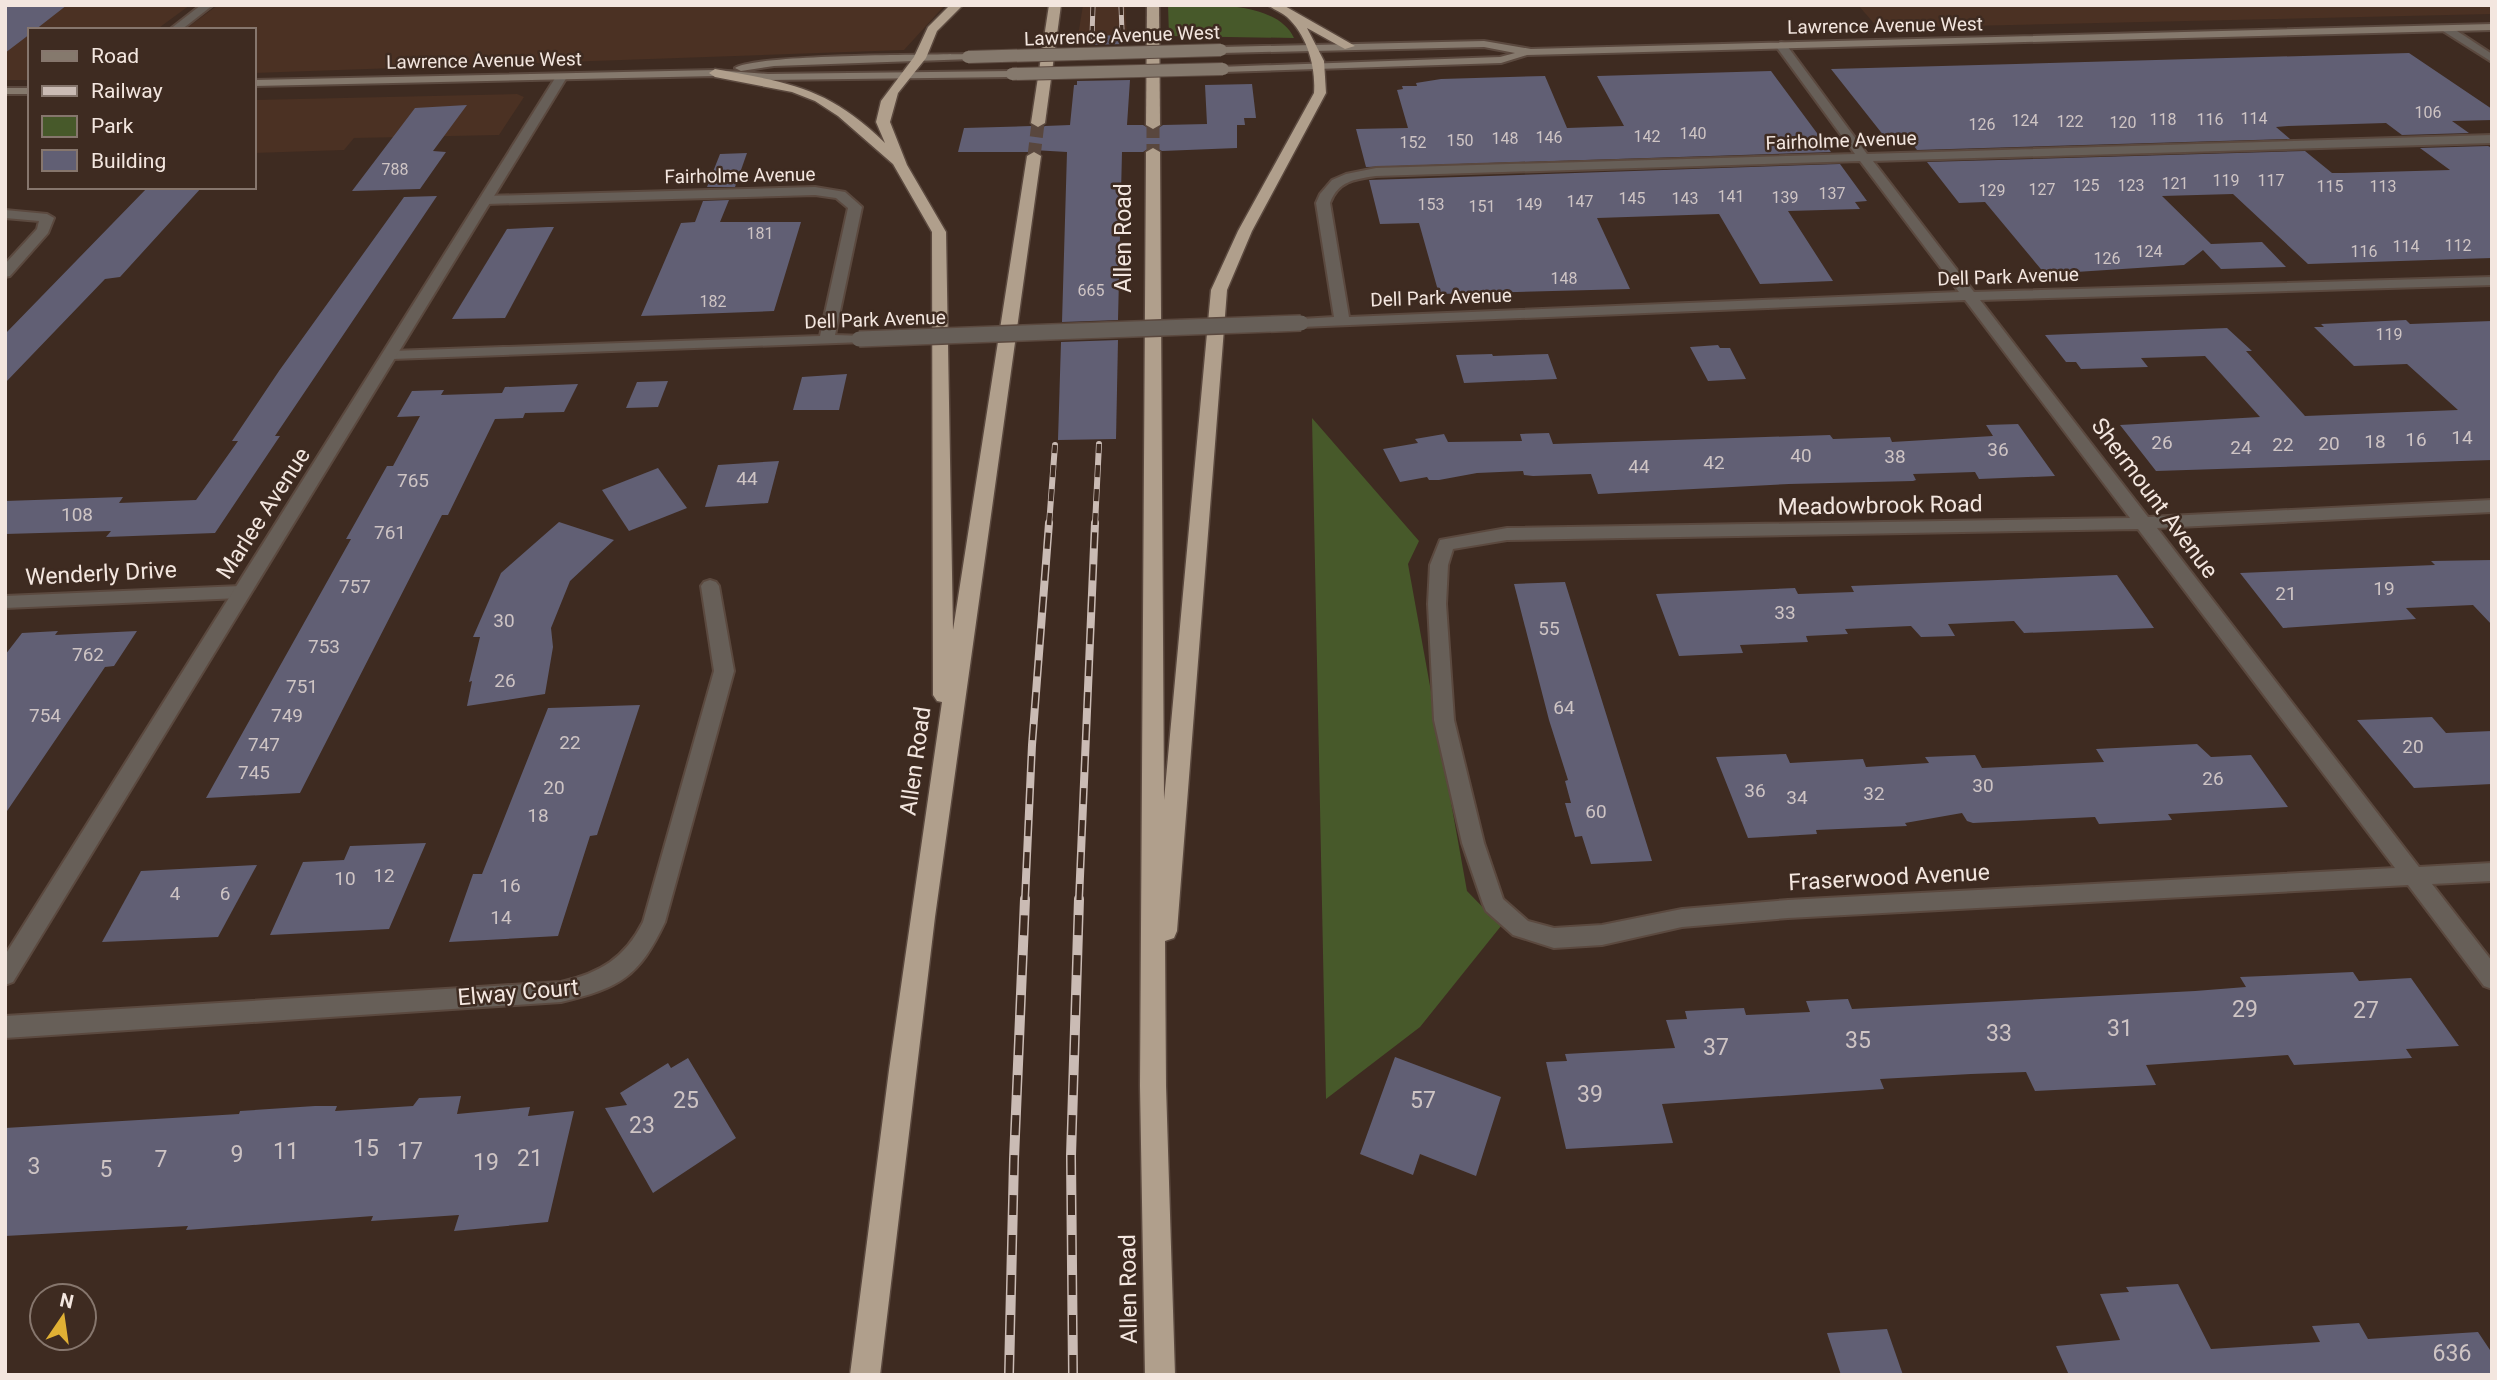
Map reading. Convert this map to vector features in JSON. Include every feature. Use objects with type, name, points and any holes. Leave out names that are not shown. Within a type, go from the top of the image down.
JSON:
[{"type":"highway","points":[[945,763],[939,232],[900,165],[883,122],[887,101],[920,58],[932,30],[957,5]]},
{"type":"highway","points":[[1038,123],[1055,5]]},
{"type":"highway","points":[[1153,5],[1153,125]]},
{"type":"highway","points":[[1274,5],[1349,46]]},
{"type":"highway","points":[[1153,1086],[1208,385],[1219,290],[1245,231],[1320,93],[1322,81],[1302,26],[1290,14]]},
{"type":"highway","points":[[715,73],[807,93],[828,103],[860,125],[900,165]]},
{"type":"highway","name":"Allen Road","points":[[1153,152],[1153,1086],[1160,1375]]},
{"type":"highway","name":"Allen Road","points":[[865,1375],[881,1236],[945,763],[1034,156]]},
{"type":"main road","name":"Lawrence Avenue West","points":[[256,83],[715,73],[768,77],[906,76],[1223,69],[1314,57],[1349,46],[1484,44],[1531,52],[2492,27]]},
{"type":"main road","name":"Lawrence Avenue West","points":[[715,73],[774,63],[1221,50],[1314,57],[1501,60],[1531,52]]},
{"type":"main road","points":[[5,91],[28,91]]},
{"type":"street","points":[[177,28],[208,5]]},
{"type":"street","points":[[2447,29],[2492,60]]},
{"type":"street","name":"Shermount Avenue","points":[[1781,45],[1864,159],[2492,979]]},
{"type":"street","name":"Marlee Avenue","points":[[5,975],[241,592],[392,355],[561,77]]},
{"type":"street","name":"Fairholme Avenue","points":[[1342,320],[1323,202],[1326,190],[1336,182],[1376,172],[2492,139]]},
{"type":"street","name":"Fairholme Avenue","points":[[486,200],[815,191],[840,195],[855,207],[827,340]]},
{"type":"street","points":[[5,214],[47,218],[43,230],[5,273]]},
{"type":"street","name":"Dell Park Avenue","points":[[392,355],[859,340],[1969,296],[2492,281]]},
{"type":"street","name":"Meadowbrook Road","points":[[1444,720],[1437,604],[1439,565],[1446,544],[1507,534],[2143,523],[2492,506]]},
{"type":"street","name":"Elway Court","points":[[5,1027],[561,992],[595,985],[626,967],[644,945],[654,922],[724,671],[710,586]]},
{"type":"street","name":"Wenderly Drive","points":[[5,602],[241,592]]},
{"type":"street","name":"Fraserwood Avenue","points":[[1444,720],[1473,843],[1494,904],[1521,928],[1554,938],[1602,935],[1682,918],[1788,909],[2492,872]]},
{"type":"shaded area","points":[[5,5],[190,5],[159,28],[28,28],[28,80],[5,80]]},
{"type":"shaded area","points":[[218,5],[945,5],[904,50],[256,73],[256,28],[187,28]]},
{"type":"shaded area","points":[[1083,5],[1125,5],[1127,35],[1078,36]]},
{"type":"shaded area","points":[[1858,5],[2492,5],[2492,14],[1878,28]]},
{"type":"shaded area","points":[[517,94],[524,97],[499,135],[354,138],[344,150],[256,153],[256,100]]},
{"type":"green space","points":[[1168,5],[1220,5],[1256,11],[1285,26],[1294,38],[1169,36]]},
{"type":"green space","points":[[1312,418],[1419,541],[1408,564],[1467,891],[1501,926],[1420,1027],[1326,1099]]},
{"type":"building","points":[[5,5],[67,5],[38,28],[28,28],[28,36],[5,53]]},
{"type":"building","points":[[1127,35],[1128,44],[1078,45],[1078,36]]},
{"type":"building","points":[[2409,53],[2492,109],[2492,120],[2452,121],[2469,133],[2402,135],[2386,123],[2288,126],[2276,127],[2290,139],[1917,150],[1907,137],[1884,136],[1831,69]]},
{"type":"building","points":[[1771,71],[1831,152],[1366,167],[1356,129],[1408,128],[1397,90],[1403,89],[1402,86],[1417,86],[1416,83],[1441,79],[1545,76],[1567,128],[1624,126],[1597,76]]},
{"type":"building","points":[[1130,80],[1127,125],[1143,125],[1154,131],[1163,125],[1207,124],[1205,85],[1252,84],[1256,118],[1244,118],[1245,125],[1237,125],[1237,148],[1162,151],[1152,146],[1143,152],[1122,152],[1118,320],[1062,322],[1067,152],[958,152],[964,128],[1031,126],[1039,129],[1045,126],[1070,125],[1074,85],[1077,85],[1077,81]]},
{"type":"building","points":[[467,105],[433,151],[446,152],[420,189],[352,191],[415,108]]},
{"type":"building","points":[[2420,148],[2492,148],[2492,258],[2308,264],[2233,194],[2162,196],[2211,244],[2262,242],[2286,267],[2221,269],[2203,250],[2184,265],[2045,274],[1985,202],[1959,203],[1927,162],[2305,151],[2332,173],[2450,170]]},
{"type":"building","points":[[747,153],[735,187],[707,187],[720,154]]},
{"type":"building","points":[[1840,164],[1867,201],[1855,202],[1860,209],[1788,211],[1833,281],[1760,284],[1719,214],[1597,218],[1630,289],[1439,294],[1419,223],[1380,224],[1369,180]]},
{"type":"building","points":[[146,189],[200,189],[120,277],[105,279],[5,383],[5,334]]},
{"type":"building","points":[[437,196],[275,436],[280,436],[215,533],[106,537],[111,531],[5,534],[5,501],[123,497],[119,503],[196,500],[238,441],[232,441],[279,371],[404,197]]},
{"type":"building","points":[[729,200],[720,222],[801,222],[774,311],[641,316],[681,223],[695,222],[703,201]]},
{"type":"building","points":[[554,227],[505,318],[452,319],[507,229]]},
{"type":"building","points":[[2406,320],[2410,324],[2492,321],[2492,460],[2156,471],[2120,425],[2260,417],[2205,356],[2141,358],[2148,367],[2081,369],[2076,362],[2066,362],[2045,335],[2227,328],[2252,351],[2246,351],[2305,416],[2458,410],[2407,364],[2354,366],[2314,327],[2324,327],[2321,324]]},
{"type":"building","points":[[1118,340],[1116,439],[1058,440],[1061,342]]},
{"type":"building","points":[[1718,345],[1720,348],[1730,348],[1746,379],[1708,381],[1690,347]]},
{"type":"building","points":[[1548,354],[1557,379],[1464,383],[1456,355]]},
{"type":"building","points":[[847,374],[839,410],[793,410],[802,377]]},
{"type":"building","points":[[668,381],[658,407],[626,408],[637,382]]},
{"type":"building","points":[[578,384],[564,412],[525,413],[523,418],[495,419],[448,515],[442,515],[300,793],[206,798],[351,539],[346,539],[387,466],[393,466],[420,416],[397,417],[412,391],[444,390],[441,395],[502,393],[505,387]]},
{"type":"building","points":[[2018,424],[2055,476],[1979,479],[1975,472],[1913,474],[1916,480],[1913,481],[1789,484],[1598,494],[1591,474],[1533,476],[1524,475],[1523,471],[1477,473],[1439,480],[1429,480],[1427,477],[1400,482],[1383,449],[1418,443],[1415,439],[1444,434],[1448,442],[1522,441],[1520,434],[1549,433],[1553,444],[1830,435],[1833,439],[1890,437],[1892,442],[1993,436],[1986,425]]},
{"type":"building","points":[[779,461],[768,503],[705,507],[718,465]]},
{"type":"building","points":[[658,468],[687,508],[629,531],[602,490]]},
{"type":"building","points":[[559,522],[614,540],[570,581],[551,628],[553,647],[545,694],[467,706],[472,681],[469,682],[480,637],[473,637],[501,573]]},
{"type":"building","points":[[2492,560],[2492,625],[2473,605],[2406,608],[2416,619],[2283,628],[2240,573],[2435,565],[2431,561]]},
{"type":"building","points":[[2117,575],[2154,628],[2024,633],[2014,621],[1948,624],[1955,636],[1921,637],[1911,626],[1845,629],[1848,634],[1806,636],[1808,642],[1740,645],[1743,653],[1679,656],[1656,594],[1795,588],[1798,594],[1854,592],[1851,586]]},
{"type":"building","points":[[1565,582],[1652,861],[1591,864],[1582,836],[1575,837],[1565,803],[1571,803],[1565,781],[1568,780],[1549,720],[1514,584]]},
{"type":"building","points":[[58,631],[55,635],[137,631],[114,666],[105,667],[5,814],[5,655],[22,633]]},
{"type":"building","points":[[640,705],[597,835],[590,836],[558,936],[449,942],[473,874],[482,874],[548,708]]},
{"type":"building","points":[[2432,717],[2446,733],[2492,731],[2492,784],[2414,788],[2357,720]]},
{"type":"building","points":[[2197,744],[2211,757],[2251,755],[2288,807],[2168,814],[2172,820],[2099,824],[2095,817],[1973,823],[1967,821],[1962,813],[1905,823],[1907,826],[1816,830],[1817,834],[1748,838],[1716,757],[1786,754],[1790,763],[1863,759],[1866,767],[1929,763],[1925,757],[1975,755],[1982,768],[2104,762],[2096,749]]},
{"type":"building","points":[[426,843],[389,929],[270,935],[303,862],[344,860],[350,846]]},
{"type":"building","points":[[257,865],[218,937],[102,942],[141,871]]},
{"type":"building","points":[[2353,972],[2359,981],[2411,978],[2459,1046],[2406,1049],[2412,1058],[2294,1065],[2288,1055],[2146,1065],[2156,1085],[2035,1091],[2026,1072],[1971,1074],[1880,1079],[1884,1089],[1662,1104],[1673,1143],[1566,1149],[1546,1062],[1567,1061],[1565,1054],[1675,1048],[1666,1020],[1687,1019],[1685,1011],[1744,1008],[1746,1015],[1810,1012],[1806,1001],[1848,999],[1852,1009],[2195,991],[2246,987],[2240,977]]},
{"type":"building","points":[[1395,1057],[1501,1097],[1476,1176],[1420,1154],[1413,1175],[1360,1154]]},
{"type":"building","points":[[688,1058],[736,1138],[653,1193],[605,1108],[627,1105],[620,1093],[668,1063],[671,1068]]},
{"type":"building","points":[[461,1096],[457,1114],[530,1107],[528,1116],[574,1111],[548,1222],[454,1231],[459,1215],[371,1221],[373,1216],[186,1230],[188,1226],[5,1236],[5,1128],[239,1114],[240,1111],[315,1106],[337,1106],[335,1111],[413,1106],[419,1098]]},
{"type":"building","points":[[2178,1284],[2211,1349],[2320,1342],[2312,1326],[2359,1323],[2368,1339],[2478,1332],[2492,1353],[2492,1375],[2069,1375],[2056,1346],[2120,1340],[2100,1294],[2129,1292],[2126,1287]]},
{"type":"building","points":[[1887,1329],[1903,1375],[1841,1375],[1827,1333]]},
{"type":"tunnel","points":[[1034,156],[1038,123]]},
{"type":"tunnel","points":[[1153,125],[1153,152]]},
{"type":"railway","points":[[1092,36],[1093,5]]},
{"type":"railway","points":[[1121,5],[1122,32]]},
{"type":"railway","points":[[1095,525],[1099,444]]},
{"type":"railway","points":[[1049,525],[1055,445]]},
{"type":"railway","points":[[1025,900],[1032,745],[1049,523]]},
{"type":"railway","points":[[1079,900],[1095,523]]},
{"type":"railway","points":[[1009,1375],[1014,1159],[1025,899]]},
{"type":"railway","points":[[1073,1375],[1071,1156],[1079,899]]}]
